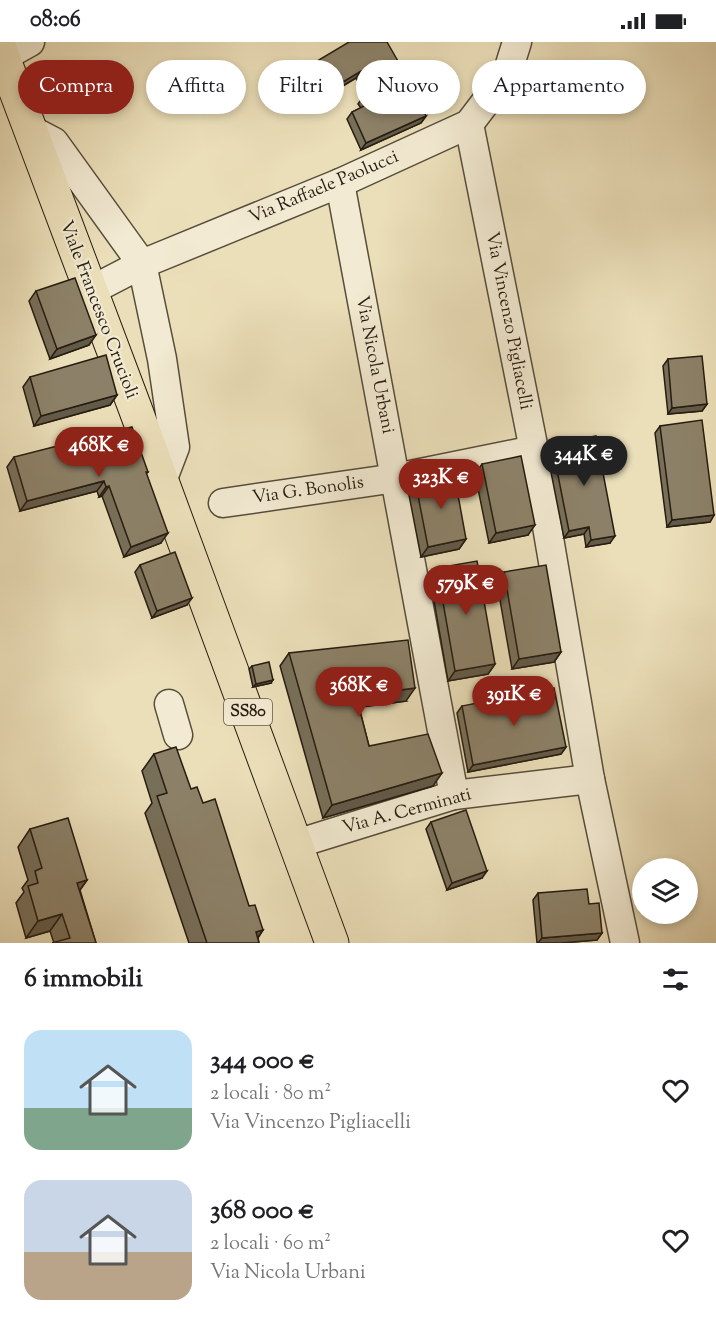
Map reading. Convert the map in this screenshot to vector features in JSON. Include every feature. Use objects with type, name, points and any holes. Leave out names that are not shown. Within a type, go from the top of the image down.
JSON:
[{"type":"main road","name":"Viale Francesco Crucioli","points":[[11,49],[31,130],[332,943]]},
{"type":"street","name":"Via Raffaele Paolucci","points":[[90,291],[142,264],[340,183],[469,124],[507,74],[517,42]]},
{"type":"street","name":"Via Vincenzo Pigliacelli","points":[[469,124],[534,450],[590,779],[625,943]]},
{"type":"street","points":[[31,130],[54,142],[142,264],[162,359],[175,447],[162,481]]},
{"type":"street","name":"Via Nicola Urbani","points":[[340,183],[454,795]]},
{"type":"street","name":"Via G. Bonolis","points":[[223,503],[396,478],[534,450]]},
{"type":"street","points":[[169,704],[178,735]]},
{"type":"street","name":"Via A. Cerminati","points":[[296,844],[454,795],[590,779]]},
{"type":"building","points":[[349,42],[387,42],[397,60],[356,60],[356,74],[344,81],[344,60],[319,60]]},
{"type":"building","points":[[356,110],[356,114],[425,114],[426,116],[366,143],[352,112]]},
{"type":"building","points":[[75,278],[96,335],[57,349],[36,291]]},
{"type":"building","points":[[106,355],[117,395],[41,416],[30,377]]},
{"type":"building","points":[[702,356],[707,404],[672,408],[668,359]]},
{"type":"building","points":[[702,420],[714,515],[672,520],[660,426]]},
{"type":"building","points":[[132,427],[168,533],[131,547],[109,486],[106,487],[104,481],[27,501],[14,457]]},
{"type":"building","points":[[596,436],[615,536],[591,540],[589,527],[569,531],[552,445]]},
{"type":"building","points":[[521,456],[535,525],[496,533],[482,464]]},
{"type":"building","points":[[454,473],[466,539],[428,547],[415,480]]},
{"type":"building","points":[[175,552],[192,598],[157,611],[140,565]]},
{"type":"building","points":[[477,561],[495,664],[455,671],[437,568]]},
{"type":"building","points":[[546,565],[561,652],[519,659],[504,572]]},
{"type":"building","points":[[408,640],[415,688],[356,696],[369,746],[428,734],[442,773],[332,805],[289,653]]},
{"type":"building","points":[[269,662],[273,680],[256,684],[252,666]]},
{"type":"building","points":[[554,688],[566,747],[473,765],[462,706]]},
{"type":"building","points":[[176,747],[191,789],[197,787],[203,803],[215,799],[249,906],[255,905],[263,930],[256,932],[259,943],[207,943],[157,796],[167,793],[154,754]]},
{"type":"building","points":[[466,810],[487,871],[452,883],[431,822]]},
{"type":"building","points":[[68,818],[87,880],[77,883],[96,943],[52,943],[70,938],[62,914],[38,921],[28,886],[38,883],[35,871],[42,868],[30,829]]},
{"type":"building","points":[[587,889],[589,904],[599,903],[602,933],[542,938],[538,893]]}]
